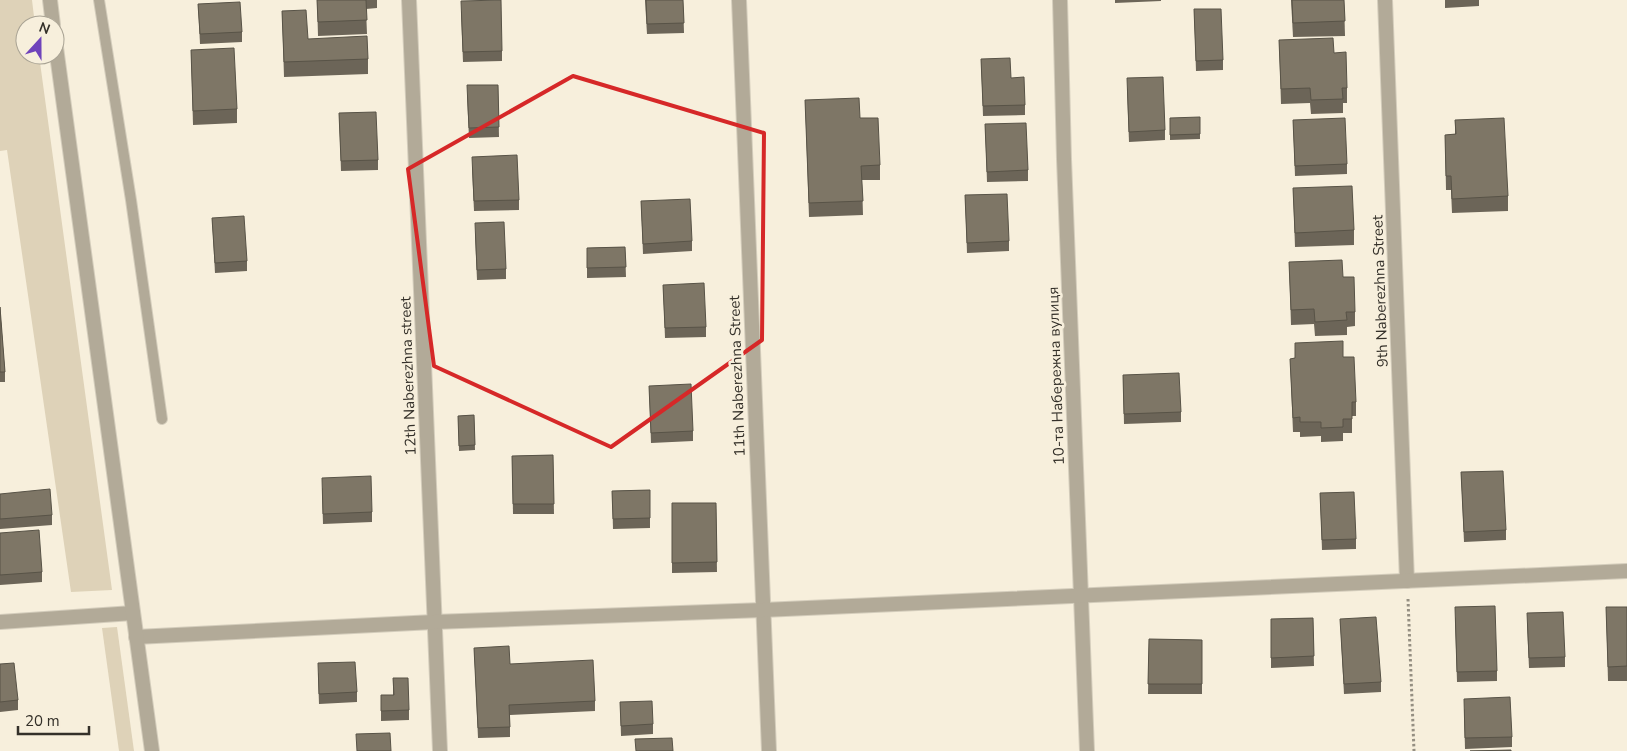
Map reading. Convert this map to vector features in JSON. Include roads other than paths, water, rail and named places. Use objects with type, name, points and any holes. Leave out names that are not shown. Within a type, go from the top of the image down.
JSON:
[{"type":"street","points":[[50,0],[52,15]]},
{"type":"street","name":"12th Naberezhna street","points":[[409,0],[440,751]]},
{"type":"street","name":"11th Naberezhna Street","points":[[739,0],[769,751]]},
{"type":"street","name":"10-та Набережна вулиця","points":[[1060,0],[1064,159],[1087,751]]},
{"type":"street","name":"9th Naberezhna Street","points":[[1385,0],[1407,581]]},
{"type":"street","points":[[58,65],[152,751]]},
{"type":"street","points":[[136,637],[434,622],[763,610],[1627,571]]},
{"type":"street","points":[[0,622],[132,613]]},
{"type":"lane","points":[[100,0],[162,420]]}]
